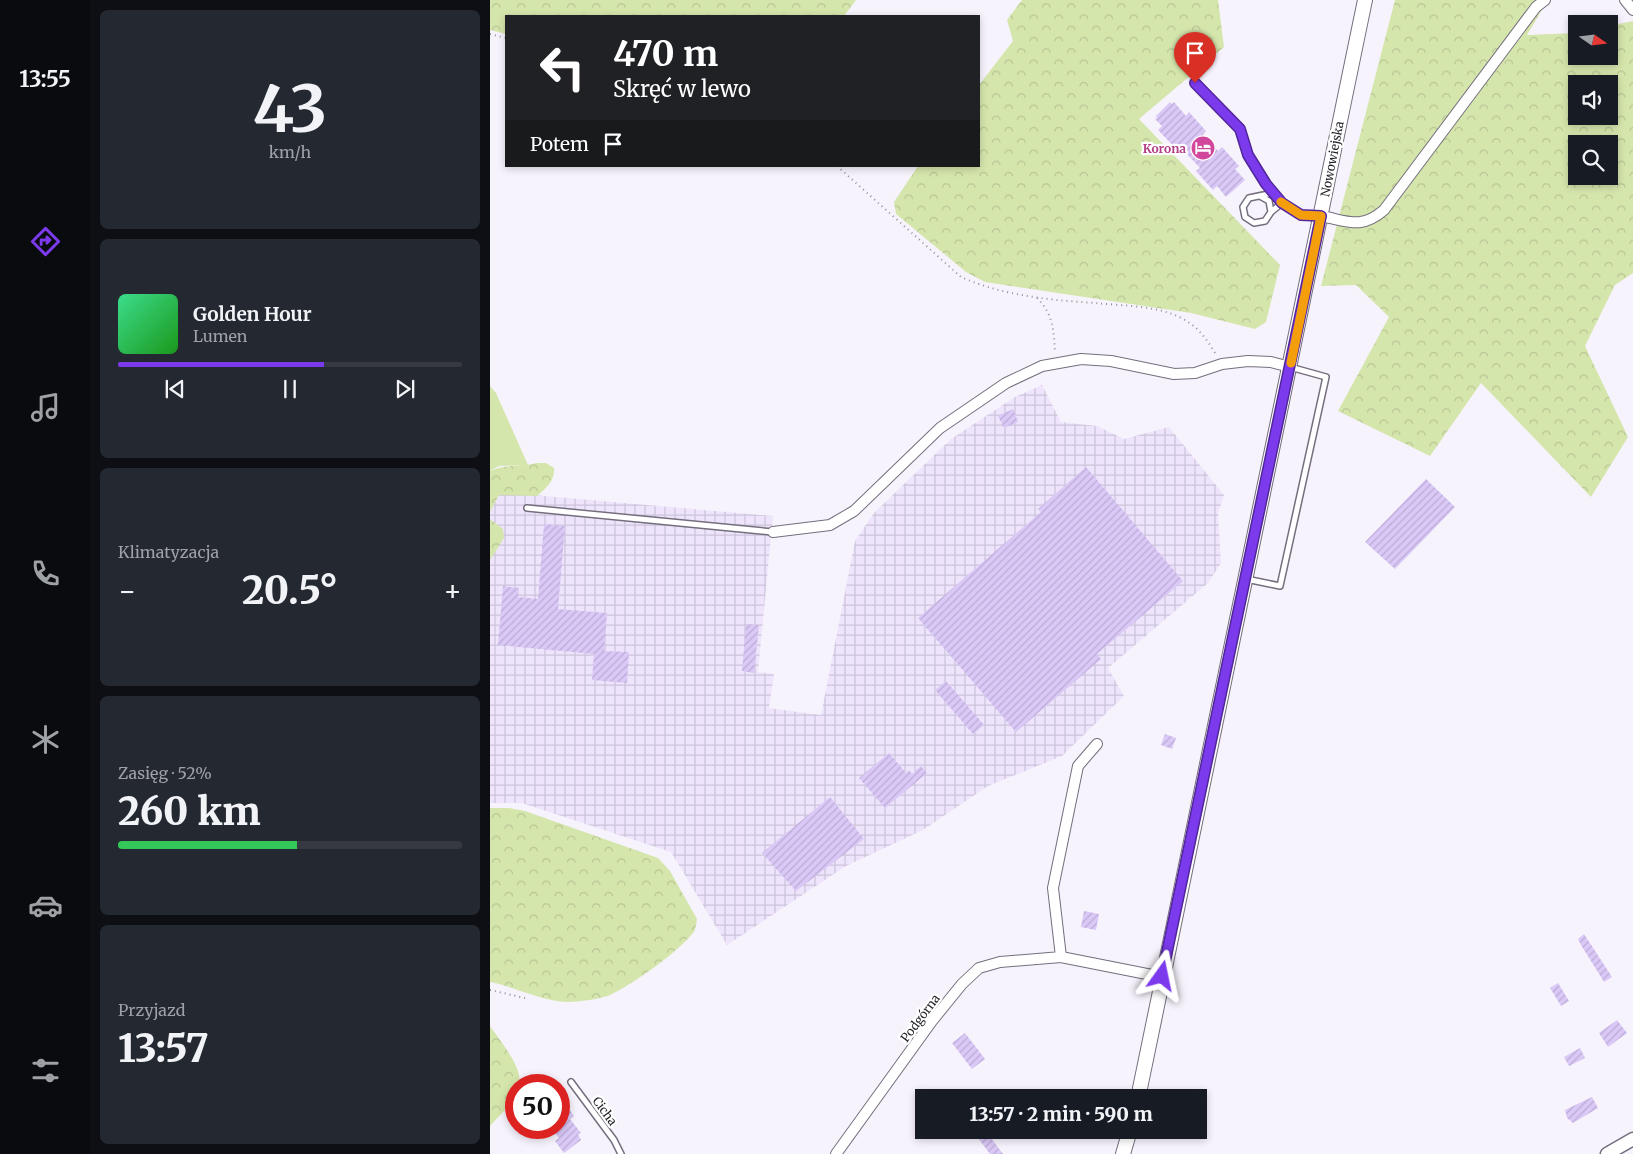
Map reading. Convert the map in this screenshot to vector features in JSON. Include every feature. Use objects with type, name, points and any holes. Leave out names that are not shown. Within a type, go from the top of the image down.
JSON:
[{"type":"main road","name":"Nowowiejska","points":[[1140,1089],[1365,0]]},
{"type":"main road","points":[[1123,1154],[1127,1139]]},
{"type":"street","points":[[1321,216],[1361,223],[1368,222],[1384,210],[1536,7],[1545,0]]},
{"type":"street","points":[[1625,0],[1633,10]]},
{"type":"street","points":[[773,532],[830,524],[854,511],[940,428],[1006,383],[1042,366],[1081,359],[1111,361],[1174,374],[1195,373],[1222,364],[1248,361],[1271,362],[1290,367]]},
{"type":"street","points":[[1061,957],[1053,888],[1078,766],[1097,744]]},
{"type":"street","name":"Podgórna","points":[[836,1154],[932,1021],[962,984],[979,968],[1000,962],[1061,957],[1162,976]]},
{"type":"street","points":[[1607,1154],[1633,1139]]},
{"type":"lane","points":[[1195,83],[1240,129],[1248,155],[1273,193],[1282,203],[1301,215],[1321,216]]},
{"type":"lane","points":[[1273,193],[1249,198],[1243,207],[1246,217],[1254,223],[1265,221],[1271,212],[1282,203]]},
{"type":"lane","points":[[1260,196],[1269,202],[1271,212]]},
{"type":"lane","points":[[1245,579],[1280,586],[1326,377],[1290,367]]},
{"type":"lane","points":[[527,508],[773,532]]},
{"type":"lane","name":"Cicha","points":[[571,1082],[614,1140],[621,1154]]},
{"type":"path","points":[[490,34],[505,38]]},
{"type":"path","points":[[838,167],[961,277],[978,285],[1037,298],[1125,306],[1171,314],[1187,321],[1198,330],[1222,364]]},
{"type":"path","points":[[1037,298],[1051,316],[1054,332],[1055,364]]},
{"type":"path","points":[[490,990],[524,998]]},
{"type":"shaded area","points":[[1042,385],[1061,422],[1097,426],[1124,439],[1169,427],[1224,495],[1218,513],[1221,563],[1208,583],[1108,668],[1124,696],[1062,756],[988,786],[923,830],[846,866],[727,945],[671,852],[522,803],[490,803],[490,502],[498,492],[773,516],[758,672],[774,674],[769,708],[821,715],[855,541],[874,513],[951,439],[1015,397]]},
{"type":"green space","points":[[490,0],[856,0],[845,15],[505,15],[505,34],[490,30]]},
{"type":"green space","points":[[1022,0],[1218,0],[1224,47],[1139,119],[1280,265],[1266,322],[1255,329],[1191,313],[985,282],[966,272],[896,214],[894,202],[917,167],[980,167],[980,84],[1013,41],[1007,20]]},
{"type":"green space","points":[[1395,0],[1548,0],[1527,35],[1568,33],[1568,65],[1618,65],[1618,24],[1633,21],[1633,273],[1615,285],[1585,346],[1628,437],[1591,497],[1481,383],[1430,456],[1338,411],[1389,317],[1356,285],[1321,286]]},
{"type":"green space","points":[[490,386],[496,393],[528,465],[499,466],[490,471]]},
{"type":"green space","points":[[546,463],[554,468],[553,477],[547,487],[537,496],[499,495],[490,512],[490,471],[501,467]]},
{"type":"green space","points":[[490,519],[503,529],[504,538],[490,560]]},
{"type":"green space","points":[[490,808],[509,808],[525,811],[658,858],[670,871],[697,919],[694,932],[677,950],[642,976],[620,990],[601,998],[568,1002],[558,1001],[538,997],[490,982]]},
{"type":"green space","points":[[490,1026],[510,1054],[519,1074],[505,1074],[505,1110],[490,1126]]},
{"type":"building","points":[[1170,102],[1172,104],[1174,102],[1186,116],[1189,112],[1206,131],[1203,134],[1218,151],[1222,147],[1239,166],[1235,169],[1245,180],[1226,197],[1217,186],[1213,190],[1196,171],[1200,168],[1184,151],[1181,154],[1158,130],[1162,126],[1155,119],[1157,118],[1156,116]]},
{"type":"building","points":[[1013,409],[1018,422],[1004,428],[998,416]]},
{"type":"building","points":[[1086,467],[1183,581],[1097,654],[1101,659],[1016,732],[918,618],[1041,512],[1038,509]]},
{"type":"building","points":[[1426,479],[1455,507],[1395,569],[1365,542]]},
{"type":"building","points":[[544,524],[565,526],[558,609],[607,613],[604,651],[629,652],[627,683],[592,680],[594,654],[498,645],[503,586],[519,588],[518,597],[538,599]]},
{"type":"building","points":[[746,624],[759,625],[754,673],[742,671]]},
{"type":"building","points":[[946,681],[984,725],[973,734],[935,690]]},
{"type":"building","points":[[1165,734],[1176,738],[1172,749],[1161,745]]},
{"type":"building","points":[[889,753],[906,773],[909,770],[912,774],[921,766],[927,773],[885,808],[859,778]]},
{"type":"building","points":[[830,797],[864,839],[796,891],[762,853]]},
{"type":"building","points":[[1084,911],[1099,914],[1096,930],[1081,927]]},
{"type":"building","points":[[1584,934],[1612,977],[1604,982],[1578,939]]},
{"type":"building","points":[[1558,983],[1569,1001],[1561,1006],[1550,988]]},
{"type":"building","points":[[1617,1020],[1627,1033],[1608,1047],[1599,1033]]},
{"type":"building","points":[[965,1033],[985,1059],[972,1069],[952,1043]]},
{"type":"building","points":[[1580,1048],[1585,1058],[1569,1066],[1564,1057]]},
{"type":"building","points":[[1592,1097],[1598,1108],[1573,1123],[1567,1118],[1565,1110]]},
{"type":"building","points":[[570,1110],[574,1116],[570,1119]]},
{"type":"building","points":[[570,1119],[581,1133],[578,1134],[581,1140],[564,1153],[555,1141],[558,1139],[570,1139]]},
{"type":"building","points":[[979,1139],[992,1139],[1003,1154],[990,1154]]},
{"type":"slow traffic","points":[[1281,202],[1301,215],[1321,216],[1291,363]]},
{"type":"place","name":"Korona","points":[[1203,148]]},
{"type":"route","points":[[1162,976],[1321,216],[1301,215],[1282,203],[1266,184],[1248,155],[1240,129],[1222,113],[1195,83]]}]
